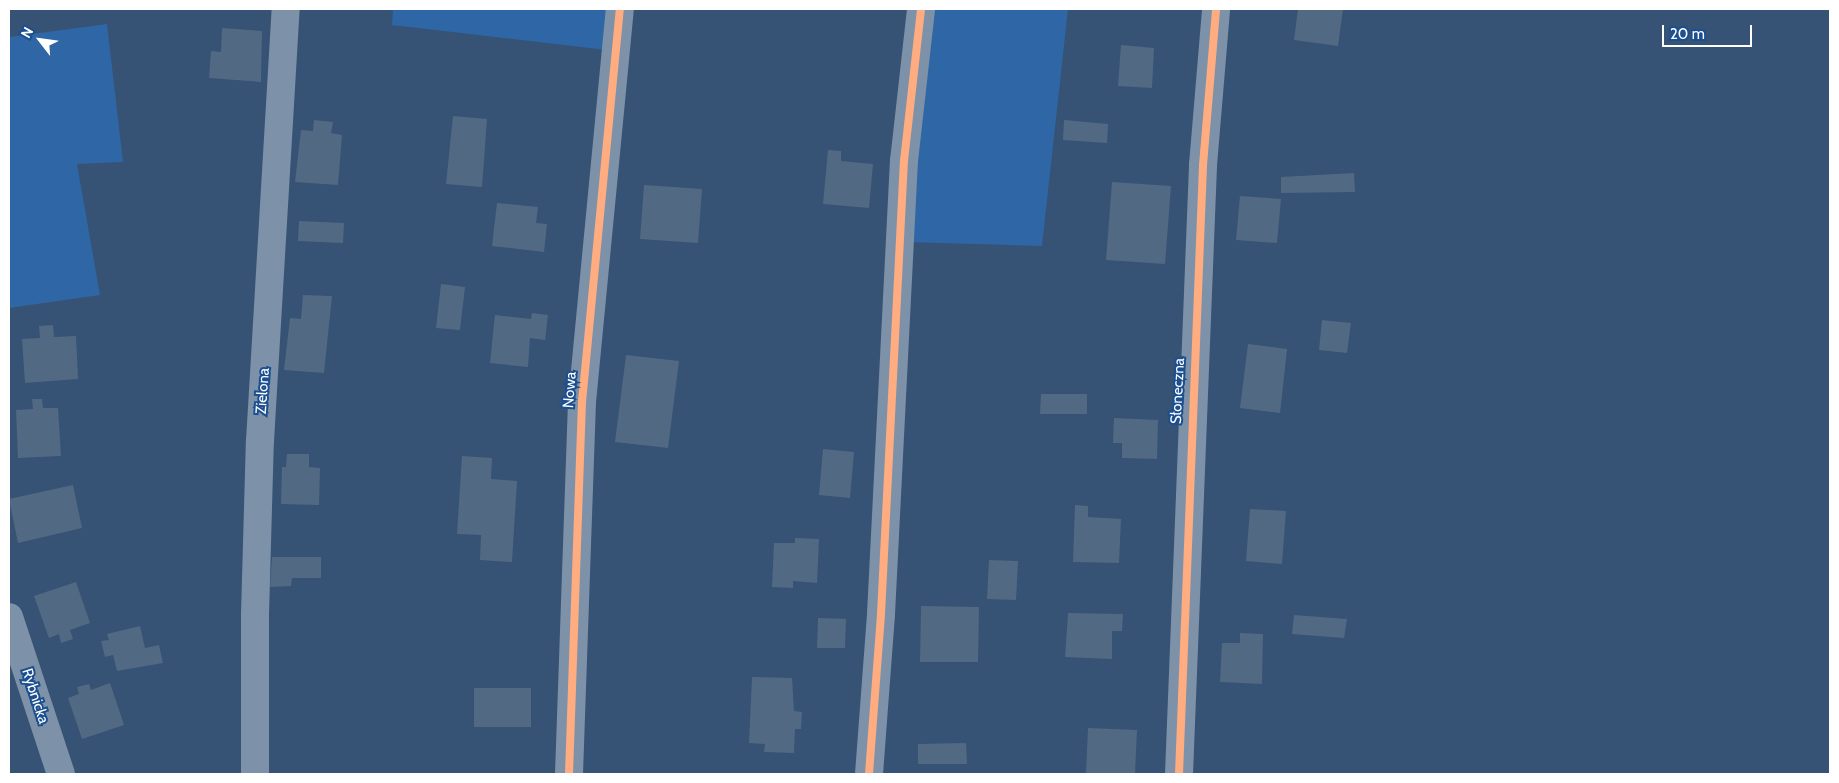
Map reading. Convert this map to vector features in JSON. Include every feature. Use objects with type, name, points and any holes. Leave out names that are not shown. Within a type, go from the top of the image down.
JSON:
[{"type":"street","name":"Zielona","points":[[255,774],[255,615],[260,441],[286,9]]},
{"type":"street","name":"Nowa","points":[[569,774],[582,402],[620,9]]},
{"type":"street","points":[[869,774],[881,614],[904,161],[921,9]]},
{"type":"street","name":"Słoneczna","points":[[1179,774],[1201,195],[1216,9]]},
{"type":"street","name":"Rybnicka","points":[[9,617],[61,774]]},
{"type":"shaded area","points":[[393,9],[611,9],[607,50],[392,25]]},
{"type":"shaded area","points":[[921,9],[1068,9],[1042,246],[904,242]]},
{"type":"shaded area","points":[[107,24],[123,162],[77,164],[100,295],[9,308],[9,37]]},
{"type":"building","points":[[1298,9],[1343,9],[1338,46],[1294,40]]},
{"type":"building","points":[[222,28],[262,31],[261,82],[209,78],[211,51],[221,52]]},
{"type":"building","points":[[1121,45],[1154,48],[1152,88],[1118,86]]},
{"type":"building","points":[[453,116],[487,119],[482,187],[446,184]]},
{"type":"building","points":[[314,120],[333,122],[331,133],[342,135],[338,185],[295,182],[301,130],[313,131]]},
{"type":"building","points":[[1064,120],[1108,124],[1107,143],[1063,140]]},
{"type":"building","points":[[828,150],[841,151],[841,161],[873,164],[869,208],[823,204]]},
{"type":"building","points":[[1354,173],[1355,192],[1281,193],[1281,177]]},
{"type":"building","points":[[1112,182],[1171,186],[1165,264],[1106,260]]},
{"type":"building","points":[[644,185],[702,189],[698,243],[640,239]]},
{"type":"building","points":[[1240,196],[1281,199],[1277,243],[1236,240]]},
{"type":"building","points":[[497,203],[538,207],[536,223],[547,224],[544,252],[492,246]]},
{"type":"building","points":[[299,221],[344,223],[343,243],[298,241]]},
{"type":"building","points":[[441,284],[465,287],[460,330],[436,328]]},
{"type":"building","points":[[303,295],[332,296],[324,373],[284,370],[290,318],[301,319]]},
{"type":"building","points":[[532,313],[548,315],[545,340],[530,338],[528,367],[490,363],[495,315],[531,319]]},
{"type":"building","points":[[1322,320],[1351,323],[1347,353],[1319,350]]},
{"type":"building","points":[[53,325],[54,337],[76,336],[78,379],[25,383],[22,339],[40,338],[39,326]]},
{"type":"building","points":[[1248,344],[1287,349],[1280,413],[1240,408]]},
{"type":"building","points":[[626,355],[679,361],[668,448],[615,442]]},
{"type":"building","points":[[1041,394],[1087,394],[1087,414],[1040,414]]},
{"type":"building","points":[[32,399],[42,399],[43,408],[58,408],[61,456],[18,458],[16,410],[33,409]]},
{"type":"building","points":[[1114,418],[1158,420],[1157,459],[1122,458],[1122,443],[1113,443]]},
{"type":"building","points":[[823,449],[854,452],[850,498],[819,495]]},
{"type":"building","points":[[287,454],[309,454],[309,467],[320,468],[319,505],[281,504],[282,467],[286,467]]},
{"type":"building","points":[[462,456],[492,458],[491,479],[517,481],[512,562],[480,560],[481,535],[457,534]]},
{"type":"building","points":[[73,485],[82,528],[18,543],[9,499]]},
{"type":"building","points":[[1075,505],[1088,506],[1088,517],[1121,519],[1119,563],[1073,562]]},
{"type":"building","points":[[1250,509],[1286,511],[1282,564],[1246,561]]},
{"type":"building","points":[[795,538],[819,539],[817,583],[793,581],[793,588],[772,587],[774,543],[795,543]]},
{"type":"building","points":[[272,557],[321,557],[321,578],[292,578],[291,586],[270,587]]},
{"type":"building","points":[[989,560],[1018,561],[1016,600],[987,599]]},
{"type":"building","points":[[76,582],[90,623],[70,630],[73,639],[61,643],[59,634],[49,638],[34,596]]},
{"type":"building","points":[[921,606],[979,607],[978,662],[920,662]]},
{"type":"building","points":[[1068,613],[1123,614],[1122,631],[1112,631],[1112,659],[1065,657]]},
{"type":"building","points":[[1294,615],[1347,619],[1344,638],[1292,634]]},
{"type":"building","points":[[818,618],[846,619],[845,648],[817,648]]},
{"type":"building","points":[[140,626],[145,648],[159,645],[163,663],[117,671],[113,655],[105,657],[101,641],[109,640],[107,634]]},
{"type":"building","points":[[1240,633],[1263,634],[1262,684],[1220,682],[1222,643],[1240,643]]},
{"type":"building","points":[[752,677],[792,678],[794,711],[802,712],[801,729],[795,729],[794,753],[764,752],[765,744],[749,743]]},
{"type":"building","points":[[110,683],[124,725],[82,739],[68,698],[79,694],[77,687],[89,684],[91,690]]},
{"type":"building","points":[[474,688],[531,688],[531,727],[474,727]]},
{"type":"building","points":[[1088,728],[1137,730],[1135,774],[1086,773]]},
{"type":"building","points":[[966,743],[967,764],[918,764],[918,744]]},
{"type":"cycle path","points":[[569,774],[582,402],[620,9]]},
{"type":"cycle path","points":[[869,774],[881,614],[904,161],[921,9]]},
{"type":"cycle path","points":[[1179,774],[1203,165],[1216,9]]}]
